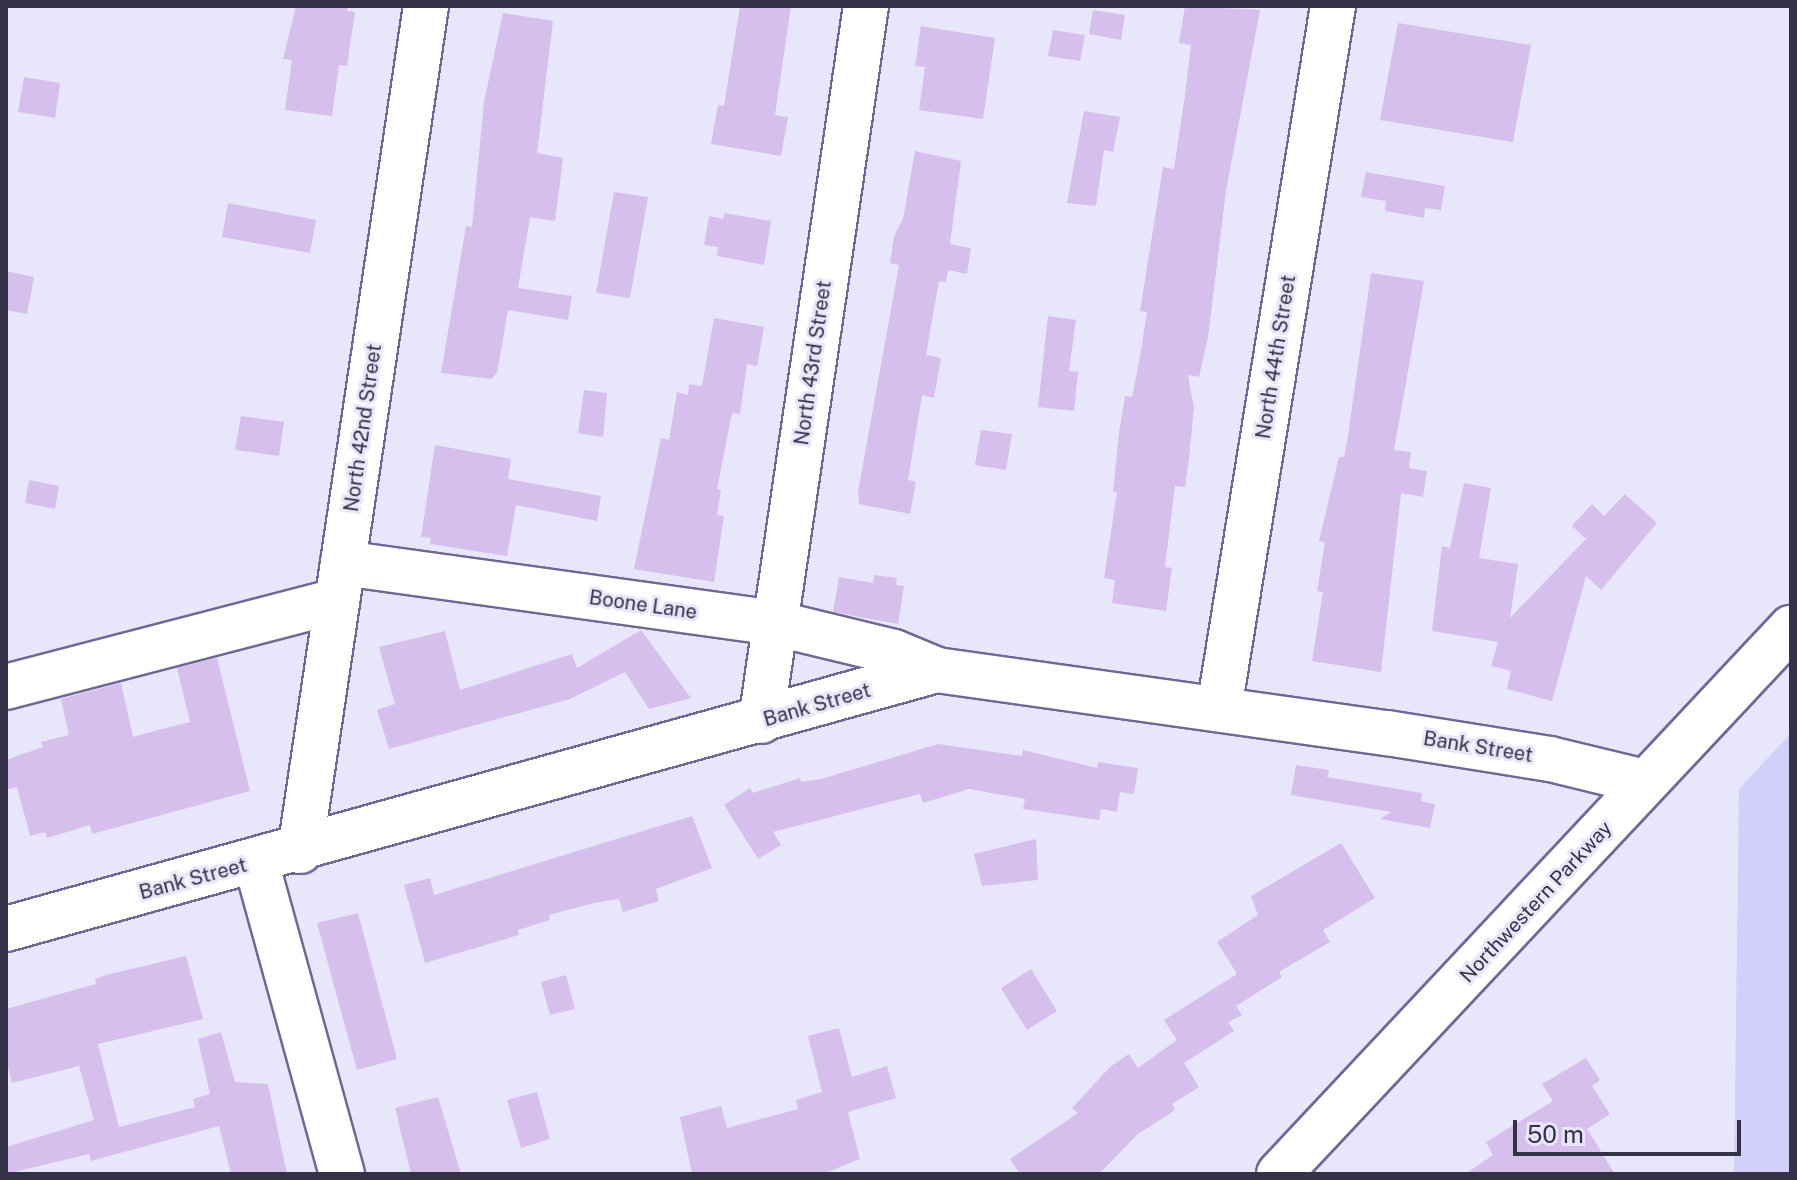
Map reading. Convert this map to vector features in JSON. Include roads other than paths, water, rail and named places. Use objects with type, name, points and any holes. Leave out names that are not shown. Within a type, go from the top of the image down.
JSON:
[{"type":"street","name":"North 42nd Street","points":[[300,851],[426,6]]},
{"type":"street","name":"North 43rd Street","points":[[761,721],[866,6]]},
{"type":"street","name":"North 44th Street","points":[[1219,709],[1333,6]]},
{"type":"street","name":"Boone Lane","points":[[6,687],[340,582],[774,623],[894,652],[937,670]]},
{"type":"street","name":"Northwestern Parkway","points":[[1279,1174],[1791,628]]},
{"type":"street","name":"Bank Street","points":[[6,929],[300,851],[937,670],[1550,759],[1644,782]]},
{"type":"street","points":[[256,862],[342,1174]]}]
